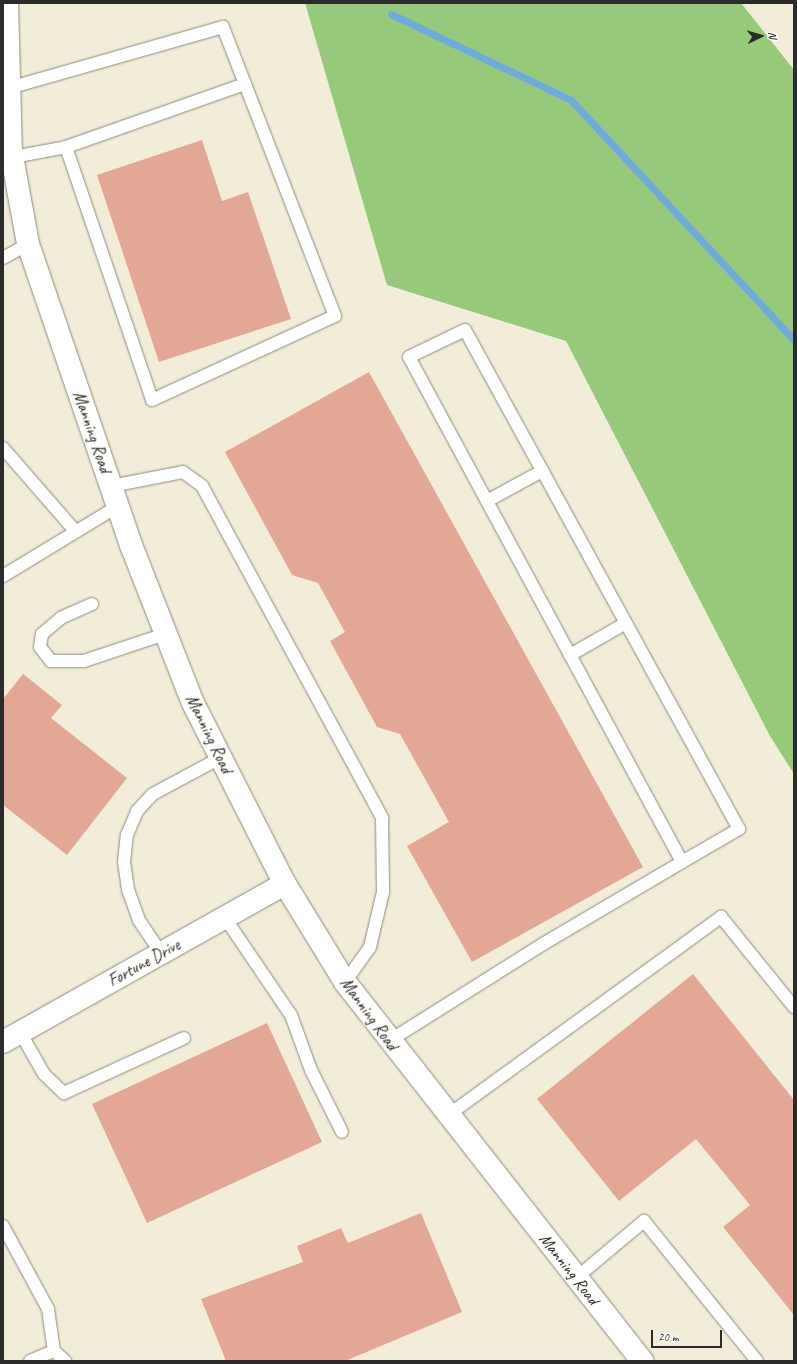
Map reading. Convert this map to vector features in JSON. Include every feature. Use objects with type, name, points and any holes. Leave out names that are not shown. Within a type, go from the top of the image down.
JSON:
[{"type":"street","name":"Manning Road","points":[[6,3],[9,88],[7,158],[28,244],[114,496],[165,634],[220,758],[285,884],[345,982],[388,1041],[642,1361]]},
{"type":"street","name":"Fortune Drive","points":[[11,1037],[285,884]]},
{"type":"lane","points":[[9,88],[223,27],[335,316],[152,400],[66,147]]},
{"type":"lane","points":[[7,158],[66,147],[245,84]]},
{"type":"lane","points":[[3,258],[28,244]]},
{"type":"lane","points":[[388,1041],[682,862],[739,829],[465,330],[409,357],[682,862]]},
{"type":"lane","points":[[3,448],[76,532]]},
{"type":"lane","points":[[487,501],[542,471]]},
{"type":"lane","points":[[3,576],[76,532],[114,496],[183,472],[202,486],[382,818],[383,892],[370,947],[345,982]]},
{"type":"lane","points":[[92,604],[61,618],[42,634],[40,647],[51,661],[84,661],[165,634]]},
{"type":"lane","points":[[570,655],[626,623]]},
{"type":"lane","points":[[161,953],[139,920],[128,890],[124,862],[127,835],[137,811],[153,794],[220,758]]},
{"type":"lane","points":[[447,1116],[721,917],[794,1007]]},
{"type":"lane","points":[[225,918],[290,1015],[311,1070],[342,1132]]},
{"type":"lane","points":[[11,1037],[44,1074],[64,1093],[184,1038]]},
{"type":"lane","points":[[576,1278],[644,1221],[757,1361]]},
{"type":"lane","points":[[3,1226],[48,1309],[54,1351],[64,1361]]},
{"type":"lane","points":[[30,1361],[54,1351]]},
{"type":"green space","points":[[305,3],[741,3],[794,70],[794,774],[770,736],[566,341],[387,285]]},
{"type":"building","points":[[202,140],[222,201],[248,192],[291,319],[159,362],[97,175]]},
{"type":"building","points":[[369,372],[643,867],[472,962],[407,846],[449,822],[400,734],[377,727],[330,641],[345,632],[318,583],[292,575],[225,452]]},
{"type":"building","points":[[23,674],[62,705],[51,718],[127,778],[67,855],[3,805],[3,699]]},
{"type":"building","points":[[693,974],[794,1100],[794,1315],[723,1227],[750,1205],[696,1139],[619,1201],[537,1099]]},
{"type":"building","points":[[267,1023],[322,1142],[147,1223],[92,1104]]},
{"type":"building","points":[[421,1213],[462,1312],[345,1361],[226,1361],[201,1299],[303,1262],[297,1246],[341,1228],[348,1243]]},
{"type":"waterway","points":[[391,14],[571,100],[794,340]]}]
